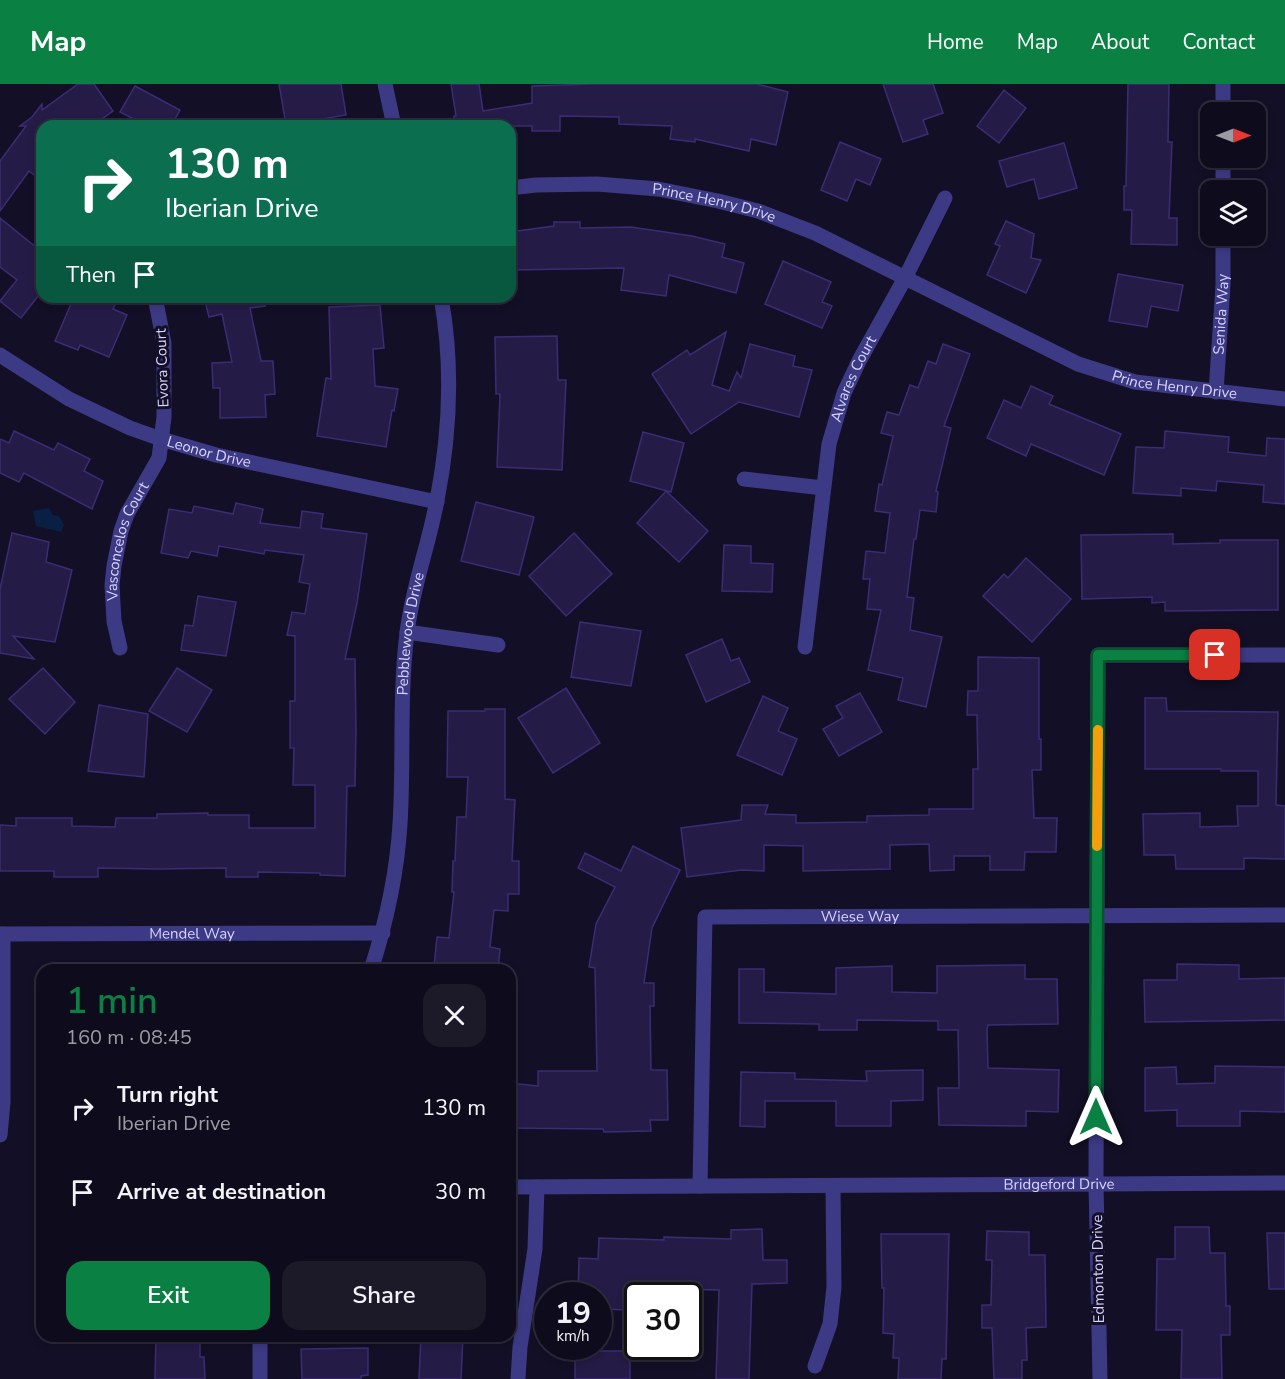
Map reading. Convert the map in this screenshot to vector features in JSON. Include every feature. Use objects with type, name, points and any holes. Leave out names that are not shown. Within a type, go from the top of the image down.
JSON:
[{"type":"street","points":[[385,84],[393,120]]},
{"type":"street","points":[[1223,84],[1223,102]]},
{"type":"street","name":"Prince Henry Drive","points":[[516,187],[597,184],[658,189],[758,212],[815,233],[1078,364],[1135,382],[1285,399]]},
{"type":"street","points":[[905,278],[945,198]]},
{"type":"street","name":"Senida Way","points":[[1216,392],[1223,285],[1223,246]]},
{"type":"street","name":"Alvares Court","points":[[806,647],[829,444],[844,393],[905,278]]},
{"type":"street","name":"Evora Court","points":[[155,303],[165,343],[164,417],[161,439]]},
{"type":"street","name":"Pebblewood Drive","points":[[373,964],[383,933],[395,869],[400,826],[402,681],[407,632],[413,595],[437,502],[444,458],[448,361],[442,303]]},
{"type":"street","name":"Leonor Drive","points":[[0,355],[69,399],[130,428],[161,439],[216,455],[437,502]]},
{"type":"street","name":"Vasconcelos Court","points":[[120,648],[114,621],[112,585],[114,566],[121,531],[159,458],[161,439]]},
{"type":"street","points":[[744,479],[823,488]]},
{"type":"street","points":[[407,632],[498,645]]},
{"type":"street","name":"Edmonton Drive","points":[[1100,1379],[1096,1184],[1098,655],[1285,655]]},
{"type":"street","name":"Wiese Way","points":[[700,1186],[705,917],[1285,915]]},
{"type":"street","name":"Mendel Way","points":[[2,934],[383,933]]},
{"type":"street","points":[[0,1135],[3,1102],[2,934]]},
{"type":"street","name":"Bridgeford Drive","points":[[516,1186],[1285,1183]]},
{"type":"street","points":[[815,1366],[830,1324],[834,1287],[833,1186]]},
{"type":"street","points":[[518,1379],[520,1347],[535,1249],[537,1187]]},
{"type":"street","points":[[260,1342],[260,1379]]},
{"type":"water","points":[[49,508],[53,515],[59,516],[64,525],[61,532],[36,526],[33,511]]},
{"type":"building","points":[[78,84],[94,84],[113,111],[100,120],[36,120],[36,176],[29,171],[0,211],[0,161],[26,126],[20,126],[32,117],[42,104],[42,110]]},
{"type":"building","points":[[279,84],[341,84],[346,115],[316,120],[285,120]]},
{"type":"building","points":[[451,84],[479,84],[483,111],[532,103],[532,86],[757,84],[788,92],[776,145],[751,139],[749,151],[695,139],[695,142],[670,139],[672,126],[619,124],[619,117],[560,116],[560,131],[532,131],[532,126],[516,126],[516,120],[454,120],[454,116],[456,116]]},
{"type":"building","points":[[883,84],[933,84],[943,113],[923,120],[928,134],[903,142]]},
{"type":"building","points":[[1128,84],[1169,84],[1168,142],[1172,142],[1169,218],[1177,218],[1177,245],[1131,244],[1132,210],[1124,210]]},
{"type":"building","points":[[135,86],[180,110],[174,120],[135,120],[120,112]]},
{"type":"building","points":[[1004,90],[1026,108],[999,143],[977,126]]},
{"type":"building","points":[[840,142],[881,159],[870,185],[856,179],[847,201],[821,190]]},
{"type":"building","points":[[1064,143],[1077,188],[1039,199],[1034,179],[1007,187],[999,161]]},
{"type":"building","points":[[0,218],[36,247],[36,299],[21,318],[0,301],[17,280],[0,267]]},
{"type":"building","points":[[1006,221],[1034,234],[1031,258],[1041,260],[1026,293],[987,275],[1000,246],[995,244]]},
{"type":"building","points":[[554,222],[580,222],[580,228],[631,227],[692,236],[725,244],[722,257],[744,263],[736,293],[669,275],[666,296],[621,290],[624,268],[516,270],[516,231],[554,226]]},
{"type":"building","points":[[783,261],[831,282],[822,302],[832,306],[822,328],[765,304]]},
{"type":"building","points":[[1118,274],[1183,285],[1178,311],[1151,306],[1147,327],[1109,321]]},
{"type":"building","points":[[71,303],[116,303],[113,309],[127,315],[109,357],[80,345],[78,350],[55,341]]},
{"type":"building","points":[[206,303],[265,303],[265,306],[250,308],[261,361],[273,361],[275,394],[265,395],[266,417],[220,418],[220,388],[213,388],[212,363],[232,362],[222,314],[209,317]]},
{"type":"building","points":[[380,305],[384,348],[373,349],[375,386],[398,389],[386,447],[317,436],[326,378],[331,379],[329,307]]},
{"type":"building","points":[[726,332],[712,385],[729,391],[737,372],[741,378],[750,344],[795,356],[793,366],[812,370],[799,417],[739,402],[691,434],[652,374],[687,350],[690,355]]},
{"type":"building","points":[[557,336],[558,380],[566,380],[562,470],[497,467],[500,394],[496,394],[495,337]]},
{"type":"building","points":[[943,344],[970,354],[944,426],[951,428],[936,491],[938,492],[936,512],[920,510],[916,539],[914,539],[907,597],[914,598],[910,630],[942,637],[926,707],[898,700],[903,678],[868,670],[881,610],[867,609],[870,579],[863,579],[866,551],[885,553],[890,513],[875,511],[879,484],[882,485],[893,436],[881,433],[887,412],[899,415],[910,385],[918,388],[928,361],[936,364]]},
{"type":"building","points":[[1031,386],[1053,396],[1049,404],[1121,434],[1104,475],[1031,444],[1026,456],[987,438],[1004,400],[1021,408]]},
{"type":"building","points":[[14,431],[54,450],[58,443],[90,459],[84,471],[103,481],[92,509],[24,473],[19,482],[0,473],[0,439],[9,443]]},
{"type":"building","points":[[1165,431],[1229,437],[1228,452],[1266,456],[1267,438],[1285,439],[1285,504],[1263,502],[1264,485],[1217,481],[1216,491],[1181,488],[1181,496],[1133,493],[1136,447],[1164,448]]},
{"type":"building","points":[[643,432],[684,443],[671,492],[630,481]]},
{"type":"building","points":[[666,491],[708,531],[679,562],[637,523]]},
{"type":"building","points":[[476,502],[534,517],[519,575],[461,561]]},
{"type":"building","points":[[236,503],[263,509],[260,523],[300,528],[302,511],[323,514],[321,528],[367,534],[357,603],[345,659],[355,659],[356,729],[355,786],[347,786],[345,876],[320,875],[320,873],[258,872],[258,877],[226,877],[226,868],[98,868],[98,877],[54,877],[54,871],[0,871],[0,825],[16,826],[16,818],[72,818],[72,826],[115,827],[116,818],[157,818],[157,814],[208,813],[208,815],[249,815],[249,828],[315,828],[315,785],[293,785],[294,748],[290,748],[290,701],[295,701],[295,636],[287,635],[292,612],[305,614],[310,584],[299,582],[304,555],[265,550],[264,554],[219,546],[217,556],[191,551],[188,558],[161,553],[169,509],[192,513],[194,506],[233,514]]},
{"type":"building","points":[[12,533],[49,542],[46,562],[72,570],[55,642],[13,636],[34,659],[0,653],[0,589]]},
{"type":"building","points":[[574,533],[612,574],[566,616],[529,576]]},
{"type":"building","points":[[1173,534],[1173,544],[1220,543],[1220,540],[1278,540],[1278,610],[1165,611],[1165,602],[1152,603],[1152,597],[1082,599],[1081,535]]},
{"type":"building","points":[[724,545],[751,546],[751,563],[773,564],[772,592],[722,591]]},
{"type":"building","points":[[1026,558],[1071,599],[1032,642],[983,596],[1004,574],[1008,578]]},
{"type":"building","points":[[198,596],[236,602],[226,656],[181,650],[185,625],[193,626]]},
{"type":"building","points":[[580,622],[641,631],[631,686],[571,677]]},
{"type":"building","points":[[722,639],[731,661],[739,658],[750,682],[706,702],[686,655]]},
{"type":"building","points":[[978,657],[1039,658],[1041,770],[1032,770],[1034,818],[1057,818],[1056,852],[1025,852],[1024,870],[990,870],[990,856],[954,856],[954,870],[930,871],[929,844],[890,845],[890,869],[803,871],[803,846],[764,845],[764,871],[742,870],[687,877],[681,828],[741,820],[742,805],[768,805],[765,814],[796,815],[796,823],[867,822],[867,816],[929,815],[929,809],[973,809],[973,769],[978,769],[977,715],[967,715],[968,691],[978,691]]},
{"type":"building","points":[[43,668],[75,702],[45,734],[9,699]]},
{"type":"building","points":[[177,668],[212,690],[187,732],[149,711]]},
{"type":"building","points":[[566,688],[600,743],[553,773],[518,718]]},
{"type":"building","points":[[860,693],[882,732],[839,756],[823,729],[843,718],[836,706]]},
{"type":"building","points":[[763,696],[788,708],[778,731],[797,739],[782,775],[737,755]]},
{"type":"building","points":[[1145,698],[1166,698],[1167,711],[1278,712],[1276,805],[1285,806],[1285,859],[1244,858],[1244,869],[1176,869],[1175,855],[1144,855],[1143,814],[1200,813],[1200,827],[1238,826],[1237,806],[1258,806],[1258,771],[1145,769]]},
{"type":"building","points":[[99,705],[148,714],[144,777],[88,771]]},
{"type":"building","points":[[485,709],[505,709],[505,799],[515,800],[512,861],[519,861],[519,894],[508,894],[508,911],[494,910],[490,947],[500,949],[499,964],[434,964],[437,937],[449,938],[454,892],[452,892],[453,861],[455,861],[457,817],[466,817],[468,777],[447,777],[448,711],[485,711]]},
{"type":"building","points":[[633,846],[680,870],[652,928],[644,983],[654,983],[654,1006],[650,1006],[651,1070],[667,1070],[668,1120],[650,1120],[651,1131],[604,1132],[603,1129],[516,1128],[516,1084],[538,1086],[538,1071],[597,1071],[595,968],[589,967],[596,924],[615,887],[578,868],[585,853],[621,871]]},
{"type":"building","points":[[1177,964],[1239,965],[1239,979],[1285,978],[1285,1020],[1145,1022],[1144,980],[1177,980]]},
{"type":"building","points":[[1025,965],[1025,979],[1057,979],[1058,1024],[988,1025],[987,1029],[988,1068],[1059,1070],[1058,1112],[1026,1111],[1026,1126],[939,1125],[938,1088],[959,1088],[958,1030],[938,1030],[938,1021],[857,1020],[857,1030],[819,1030],[819,1024],[739,1023],[739,969],[764,969],[764,992],[836,994],[836,968],[892,966],[892,992],[937,993],[937,966]]},
{"type":"building","points":[[1215,1066],[1285,1067],[1285,1112],[1240,1111],[1240,1126],[1177,1126],[1177,1110],[1145,1111],[1145,1068],[1176,1067],[1177,1084],[1215,1083]]},
{"type":"building","points":[[923,1070],[923,1100],[891,1101],[891,1126],[836,1126],[836,1101],[765,1101],[765,1127],[740,1126],[741,1072],[795,1073],[795,1079],[867,1081],[866,1071]]},
{"type":"building","points":[[1175,1227],[1209,1227],[1210,1253],[1225,1253],[1226,1306],[1230,1306],[1230,1335],[1221,1335],[1222,1379],[1181,1379],[1182,1330],[1156,1330],[1157,1259],[1175,1259]]},
{"type":"building","points":[[762,1229],[763,1260],[787,1260],[787,1283],[752,1284],[749,1379],[716,1379],[719,1290],[702,1290],[702,1282],[624,1282],[624,1310],[612,1309],[612,1282],[578,1282],[579,1258],[598,1259],[599,1238],[731,1239],[731,1230]]},
{"type":"building","points":[[987,1231],[1029,1232],[1029,1255],[1045,1255],[1046,1327],[1026,1328],[1027,1360],[1022,1360],[1022,1379],[994,1379],[992,1328],[982,1328],[982,1305],[991,1305],[992,1260],[986,1260]]},
{"type":"building","points":[[1267,1233],[1285,1233],[1285,1289],[1269,1289]]},
{"type":"building","points":[[881,1234],[949,1234],[946,1359],[942,1359],[941,1379],[898,1379],[899,1358],[893,1358],[894,1334],[883,1333],[884,1288],[882,1288]]},
{"type":"building","points":[[156,1342],[200,1342],[200,1357],[204,1357],[205,1379],[155,1379]]},
{"type":"building","points":[[421,1342],[463,1342],[461,1379],[419,1379]]},
{"type":"building","points":[[368,1348],[368,1375],[361,1376],[361,1379],[302,1379],[301,1349]]},
{"type":"building","points":[[612,1351],[624,1351],[624,1360],[630,1360],[630,1379],[575,1379],[575,1360],[612,1360]]},
{"type":"slow traffic","points":[[1097,846],[1098,730]]},
{"type":"route","points":[[1096,1117],[1098,655],[1215,655]]}]
